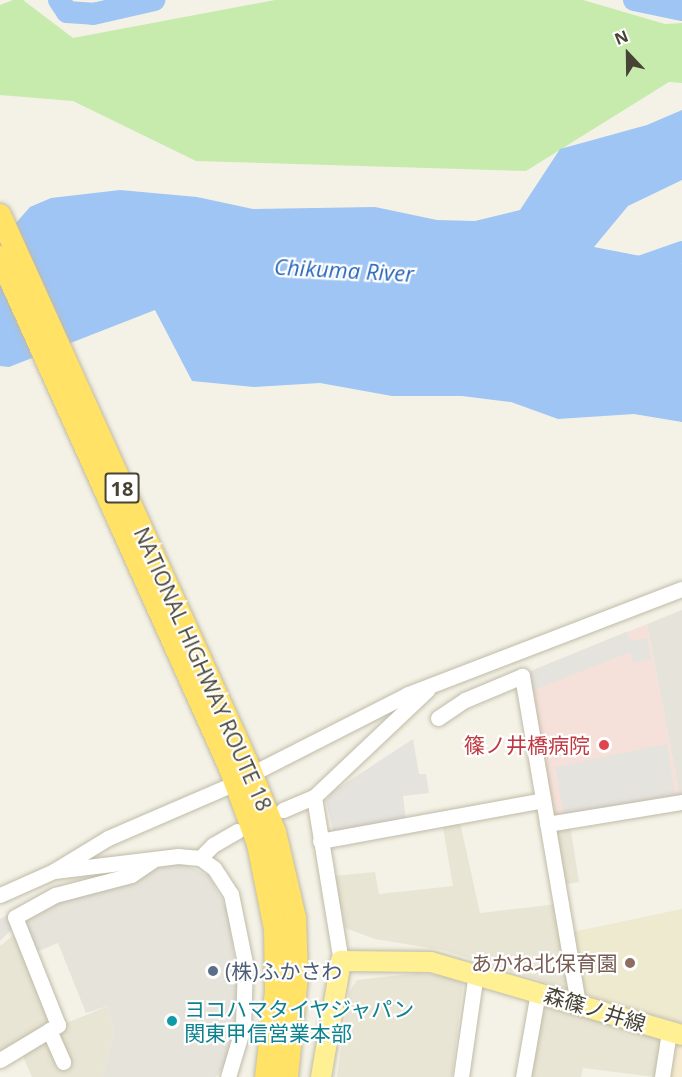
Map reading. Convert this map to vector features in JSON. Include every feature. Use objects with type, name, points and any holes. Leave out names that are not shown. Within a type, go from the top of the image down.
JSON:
[{"type":"highway","name":"NATIONAL HIGHWAY ROUTE 18","points":[[0,215],[241,771],[275,929],[276,991],[266,1077]]},
{"type":"highway","name":"NATIONAL HIGHWAY ROUTE 18","points":[[0,258],[241,771],[275,832],[295,918],[297,976],[287,1077]]},
{"type":"main road","name":"森篠ノ井線","points":[[341,961],[400,959],[476,973],[676,1034]]},
{"type":"main road","points":[[321,1077],[341,961]]},
{"type":"street","points":[[0,895],[54,871],[108,838],[241,771],[408,694],[428,689],[536,643],[682,589]]},
{"type":"street","points":[[438,718],[465,700],[522,676],[578,1004]]},
{"type":"street","points":[[284,810],[314,797],[428,689]]},
{"type":"street","points":[[314,797],[341,961]]},
{"type":"street","points":[[321,841],[543,800]]},
{"type":"street","points":[[547,824],[682,802]]},
{"type":"street","points":[[200,858],[213,845],[237,831]]},
{"type":"street","points":[[54,871],[155,858],[200,858],[225,880],[242,938],[246,1004],[238,1054],[228,1077]]},
{"type":"street","points":[[0,1060],[58,1025],[15,917],[55,895],[131,875],[155,858]]},
{"type":"street","points":[[461,1077],[476,973]]},
{"type":"street","points":[[524,1077],[538,992]]},
{"type":"street","points":[[49,1030],[63,1062]]},
{"type":"street","points":[[662,1077],[676,1034]]},
{"type":"shaded area","points":[[682,610],[682,797],[680,798],[647,624]]},
{"type":"shaded area","name":"篠ノ井橋病院","points":[[647,624],[680,798],[561,818],[549,813],[526,673]]},
{"type":"shaded area","points":[[626,632],[631,641],[647,638],[651,659],[633,663],[630,652],[529,692],[526,673]]},
{"type":"shaded area","points":[[413,739],[419,774],[426,774],[429,793],[403,796],[406,822],[334,835],[326,801],[332,792]]},
{"type":"shaded area","points":[[667,744],[675,796],[564,816],[555,767]]},
{"type":"shaded area","points":[[459,818],[480,913],[557,904],[568,989],[442,950],[375,939],[345,928],[334,876],[375,872],[379,894],[453,886],[442,822]]},
{"type":"shaded area","points":[[570,825],[579,882],[562,885],[552,832],[557,826]]},
{"type":"shaded area","points":[[182,863],[209,876],[228,911],[239,994],[235,1035],[225,1064],[216,1077],[102,1077],[114,1033],[108,1006],[86,1013],[58,943],[34,953],[20,920],[56,900],[144,871]]},
{"type":"shaded area","name":"あかね北保育園","points":[[682,909],[682,1023],[584,994],[572,932]]},
{"type":"shaded area","points":[[10,914],[15,926],[0,941],[0,919]]},
{"type":"shaded area","points":[[18,932],[52,1020],[0,1055],[0,946]]},
{"type":"shaded area","points":[[418,973],[446,976],[463,984],[452,1077],[337,1077],[349,992],[357,980]]},
{"type":"shaded area","points":[[540,999],[657,1034],[661,1040],[655,1077],[583,1068],[581,1077],[528,1077]]},
{"type":"shaded area","points":[[108,1006],[114,1033],[102,1077],[32,1077],[21,1052],[62,1025]]},
{"type":"shaded area","points":[[682,1041],[682,1077],[667,1077],[673,1042]]},
{"type":"green space","points":[[13,0],[23,0],[73,38],[275,0],[583,0],[665,24],[682,23],[682,83],[669,82],[526,171],[196,161],[73,101],[0,95],[0,5]]},
{"type":"water","points":[[682,110],[682,180],[628,206],[594,247],[682,264],[682,422],[634,414],[558,419],[511,402],[462,396],[392,396],[320,383],[254,387],[192,381],[155,310],[9,367],[0,366],[0,241],[30,207],[51,198],[120,190],[197,197],[253,209],[375,207],[437,220],[475,221],[520,210],[560,149],[647,125]]},
{"type":"waterway","points":[[59,0],[67,12],[93,14],[154,0]]},
{"type":"waterway","points":[[634,0],[682,10]]},
{"type":"waterway","name":"Chikuma River","points":[[631,270],[682,252]]},
{"type":"place","name":"篠ノ井橋病院","points":[[604,745]]},
{"type":"place","name":"あかね北保育園","points":[[630,963]]},
{"type":"place","name":"(株)ふかさわ","points":[[213,971]]},
{"type":"place","name":"ヨコハマタイヤジャパン 関東甲信営業本部","points":[[172,1021]]}]
